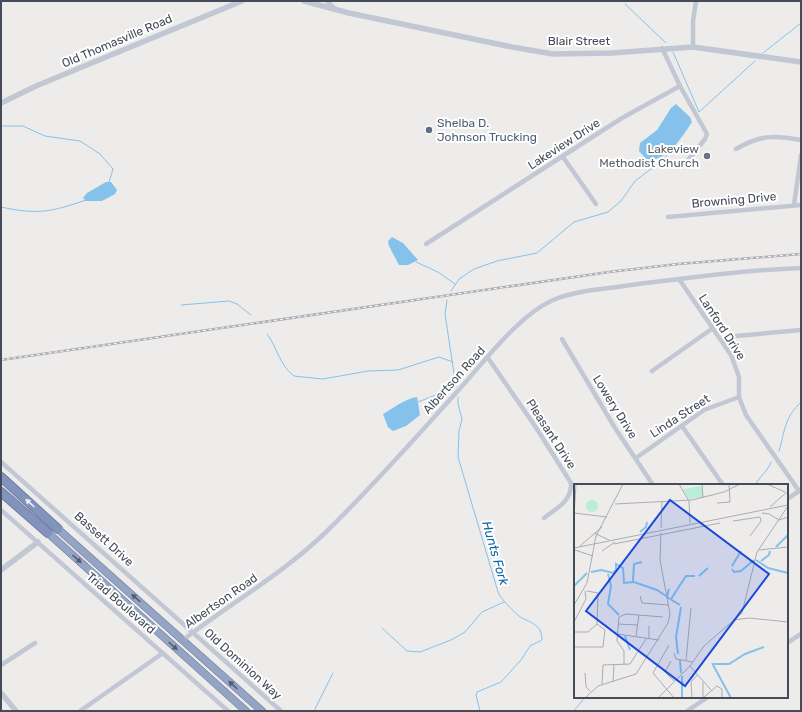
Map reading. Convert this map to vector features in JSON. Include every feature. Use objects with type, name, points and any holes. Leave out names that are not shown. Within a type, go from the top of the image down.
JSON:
[{"type":"highway","points":[[1,478],[262,711]]},
{"type":"highway","points":[[1,492],[246,711]]},
{"type":"street","name":"Old Thomasville Road","points":[[1,103],[36,86],[242,1]]},
{"type":"street","points":[[304,1],[336,10]]},
{"type":"street","points":[[327,1],[336,10]]},
{"type":"street","points":[[694,47],[693,21],[696,1]]},
{"type":"street","name":"Blair Street","points":[[336,10],[505,46],[553,54],[612,53],[662,48],[694,47],[801,62]]},
{"type":"street","points":[[662,48],[680,86],[707,134],[705,139],[685,164]]},
{"type":"street","name":"Lakeview Drive","points":[[426,244],[622,118],[680,86]]},
{"type":"street","points":[[736,149],[756,138],[787,138],[801,140]]},
{"type":"street","points":[[794,205],[801,154]]},
{"type":"street","points":[[563,157],[596,204]]},
{"type":"street","name":"Browning Drive","points":[[668,217],[801,205]]},
{"type":"street","name":"Albertson Road","points":[[183,640],[285,568],[312,546],[340,518],[525,319],[537,309],[554,300],[603,289],[679,279],[801,268]]},
{"type":"street","name":"Lanford Drive","points":[[679,279],[723,341],[737,369],[739,396],[750,422],[800,491]]},
{"type":"street","points":[[652,371],[713,328]]},
{"type":"street","points":[[723,341],[736,336],[801,330]]},
{"type":"street","name":"Lowery Drive","points":[[562,339],[600,403],[652,484]]},
{"type":"street","name":"Pleasant Drive","points":[[488,358],[535,426],[570,483],[571,491],[567,500],[544,518]]},
{"type":"street","name":"Linda Street","points":[[636,458],[714,404],[739,396]]},
{"type":"street","points":[[682,426],[722,484]]},
{"type":"street","name":"Bassett Drive","points":[[1,462],[193,632]]},
{"type":"street","points":[[788,498],[800,491]]},
{"type":"street","name":"Triad Boulevard","points":[[1,510],[228,711]]},
{"type":"street","points":[[1,570],[38,542]]},
{"type":"street","name":"Old Dominion Way","points":[[193,632],[280,711]]},
{"type":"street","points":[[788,642],[801,634]]},
{"type":"street","points":[[1,665],[36,643]]},
{"type":"street","points":[[80,711],[164,653]]},
{"type":"street","points":[[1,693],[16,711]]},
{"type":"street","points":[[687,711],[706,698]]},
{"type":"water","points":[[676,104],[690,117],[692,122],[669,152],[656,159],[648,161],[639,151],[640,143],[657,130],[671,108]]},
{"type":"water","points":[[106,182],[111,182],[117,190],[115,194],[102,201],[86,201],[83,198],[87,193]]},
{"type":"water","points":[[392,237],[403,243],[418,260],[408,265],[399,265],[389,246],[388,241]]},
{"type":"water","points":[[417,397],[420,415],[406,426],[393,431],[388,427],[383,414],[403,402]]},
{"type":"waterway","name":"Hunts Fork","points":[[625,4],[666,43]]},
{"type":"waterway","points":[[763,53],[801,23]]},
{"type":"waterway","points":[[673,52],[699,112],[755,61]]},
{"type":"waterway","points":[[1,126],[23,126],[45,136],[80,141],[100,154],[113,169],[109,182]]},
{"type":"waterway","name":"Hunts Fork","points":[[451,291],[459,279],[474,269],[497,261],[537,253],[574,222],[608,212],[621,201],[635,181],[663,160],[672,148]]},
{"type":"waterway","points":[[1,207],[25,211],[44,211],[53,210],[86,200]]},
{"type":"waterway","points":[[416,262],[438,272],[455,284]]},
{"type":"waterway","name":"Hunts Fork","points":[[418,402],[456,387],[445,314],[447,300]]},
{"type":"waterway","points":[[181,305],[229,301],[237,304],[251,315]]},
{"type":"waterway","points":[[267,334],[285,367],[294,376],[323,379],[368,371],[398,370],[439,357],[453,362]]},
{"type":"waterway","name":"Hunts Fork","points":[[458,397],[458,404],[462,419],[459,431],[458,457],[499,595],[516,614],[534,624],[540,630],[542,640],[530,646],[521,660],[501,682],[477,692],[476,695],[480,711]]},
{"type":"waterway","points":[[779,451],[788,419],[801,402]]},
{"type":"waterway","points":[[756,484],[771,462]]},
{"type":"waterway","points":[[382,628],[407,651],[420,652],[451,640],[465,632],[482,612],[504,602]]},
{"type":"waterway","points":[[314,711],[333,673]]},
{"type":"waterway","points":[[574,711],[584,698]]},
{"type":"railway","points":[[1,360],[609,272],[678,264],[801,254]]},
{"type":"place","name":"Shelba D. Johnson Trucking","points":[[429,130]]},
{"type":"place","name":"Lakeview Methodist Church","points":[[707,156]]}]
